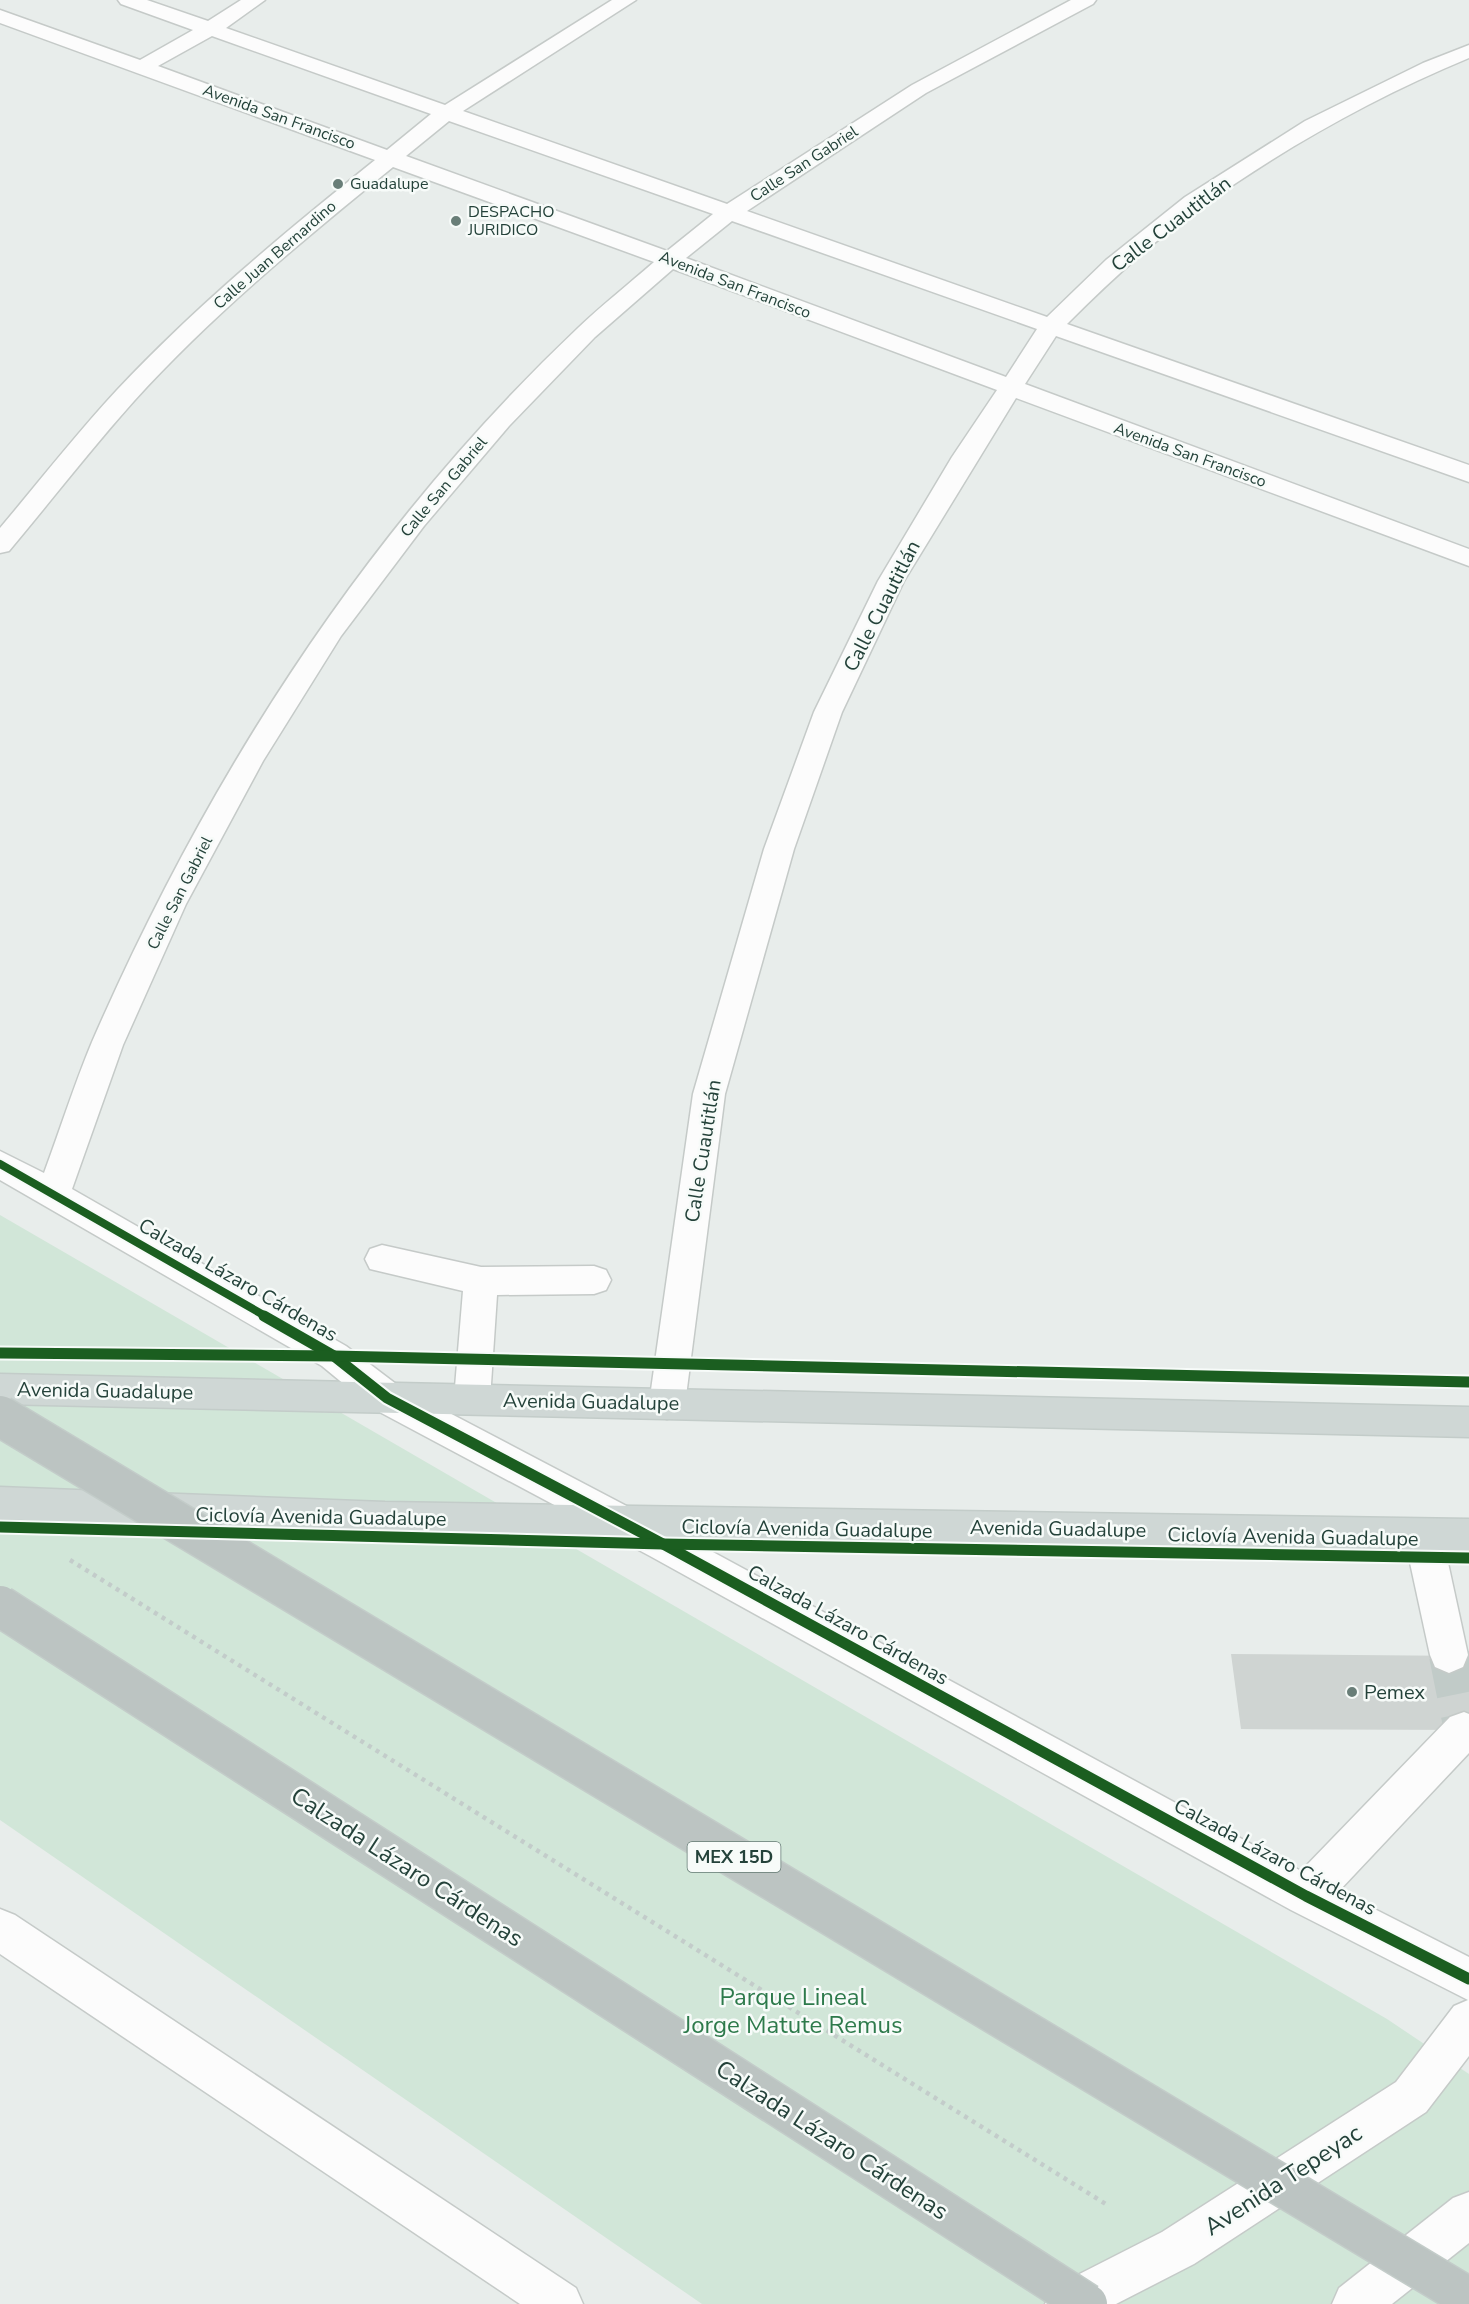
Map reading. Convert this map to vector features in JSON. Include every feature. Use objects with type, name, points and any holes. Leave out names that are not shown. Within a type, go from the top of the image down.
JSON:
[{"type":"highway","name":"MEX 15D","points":[[0,1416],[1469,2298]]},
{"type":"highway","name":"Calzada Lázaro Cárdenas","points":[[0,1606],[1088,2304]]},
{"type":"main road","name":"Avenida Guadalupe","points":[[0,1389],[1469,1422]]},
{"type":"main road","name":"Avenida Guadalupe","points":[[0,1503],[385,1518],[1469,1535]]},
{"type":"street","points":[[128,0],[1469,474]]},
{"type":"street","points":[[142,67],[210,29],[255,0]]},
{"type":"street","name":"Calle Juan Bernardino","points":[[0,545],[126,395],[214,308],[304,228],[446,113],[627,0]]},
{"type":"street","name":"Calle San Gabriel","points":[[54,1193],[108,1045],[171,904],[249,760],[331,631],[415,520],[500,421],[586,332],[730,212],[919,89],[1086,0]]},
{"type":"street","name":"Avenida San Francisco","points":[[0,16],[670,260],[1469,558]]},
{"type":"street","name":"Calle Cuautitlán","points":[[667,1404],[709,1094],[779,849],[828,712],[891,581],[1051,326],[1114,265],[1193,202],[1313,126],[1430,67],[1469,51]]},
{"type":"street","name":"Calzada Lázaro Cárdenas","points":[[0,1164],[334,1356],[387,1398],[620,1521],[1306,1896],[1469,1979]]},
{"type":"street","points":[[382,1259],[481,1281],[594,1280]]},
{"type":"street","points":[[472,1400],[481,1281]]},
{"type":"street","points":[[1423,1535],[1449,1655]]},
{"type":"street","points":[[1306,1896],[1464,1730],[1469,1732]]},
{"type":"street","points":[[0,1930],[560,2304]]},
{"type":"street","name":"Avenida Tepeyac","points":[[1068,2304],[1178,2248],[1411,2097],[1469,2021]]},
{"type":"street","points":[[1355,2304],[1469,2214]]},
{"type":"path","points":[[70,1560],[1109,2206]]},
{"type":"green space","name":"Parque Lineal Jorge Matute Remus","points":[[0,1215],[1387,2019],[1469,2074],[1469,2304],[702,2304],[0,1820]]},
{"type":"building","name":"Pemex","points":[[1231,1654],[1469,1656],[1469,1730],[1241,1729]]},
{"type":"tunnel","points":[[1449,1655],[1464,1730]]},
{"type":"cycle path","points":[[0,1164],[334,1356],[387,1398],[663,1544],[1306,1896],[1469,1979]]},
{"type":"cycle path","points":[[0,1353],[334,1356],[1469,1382]]},
{"type":"cycle path","name":"Ciclovía Avenida Guadalupe","points":[[0,1527],[663,1544],[1469,1558]]},
{"type":"place","name":"Guadalupe","points":[[338,184]]},
{"type":"place","name":"DESPACHO JURIDICO","points":[[456,221]]},
{"type":"place","name":"Pemex","points":[[1352,1692]]}]
